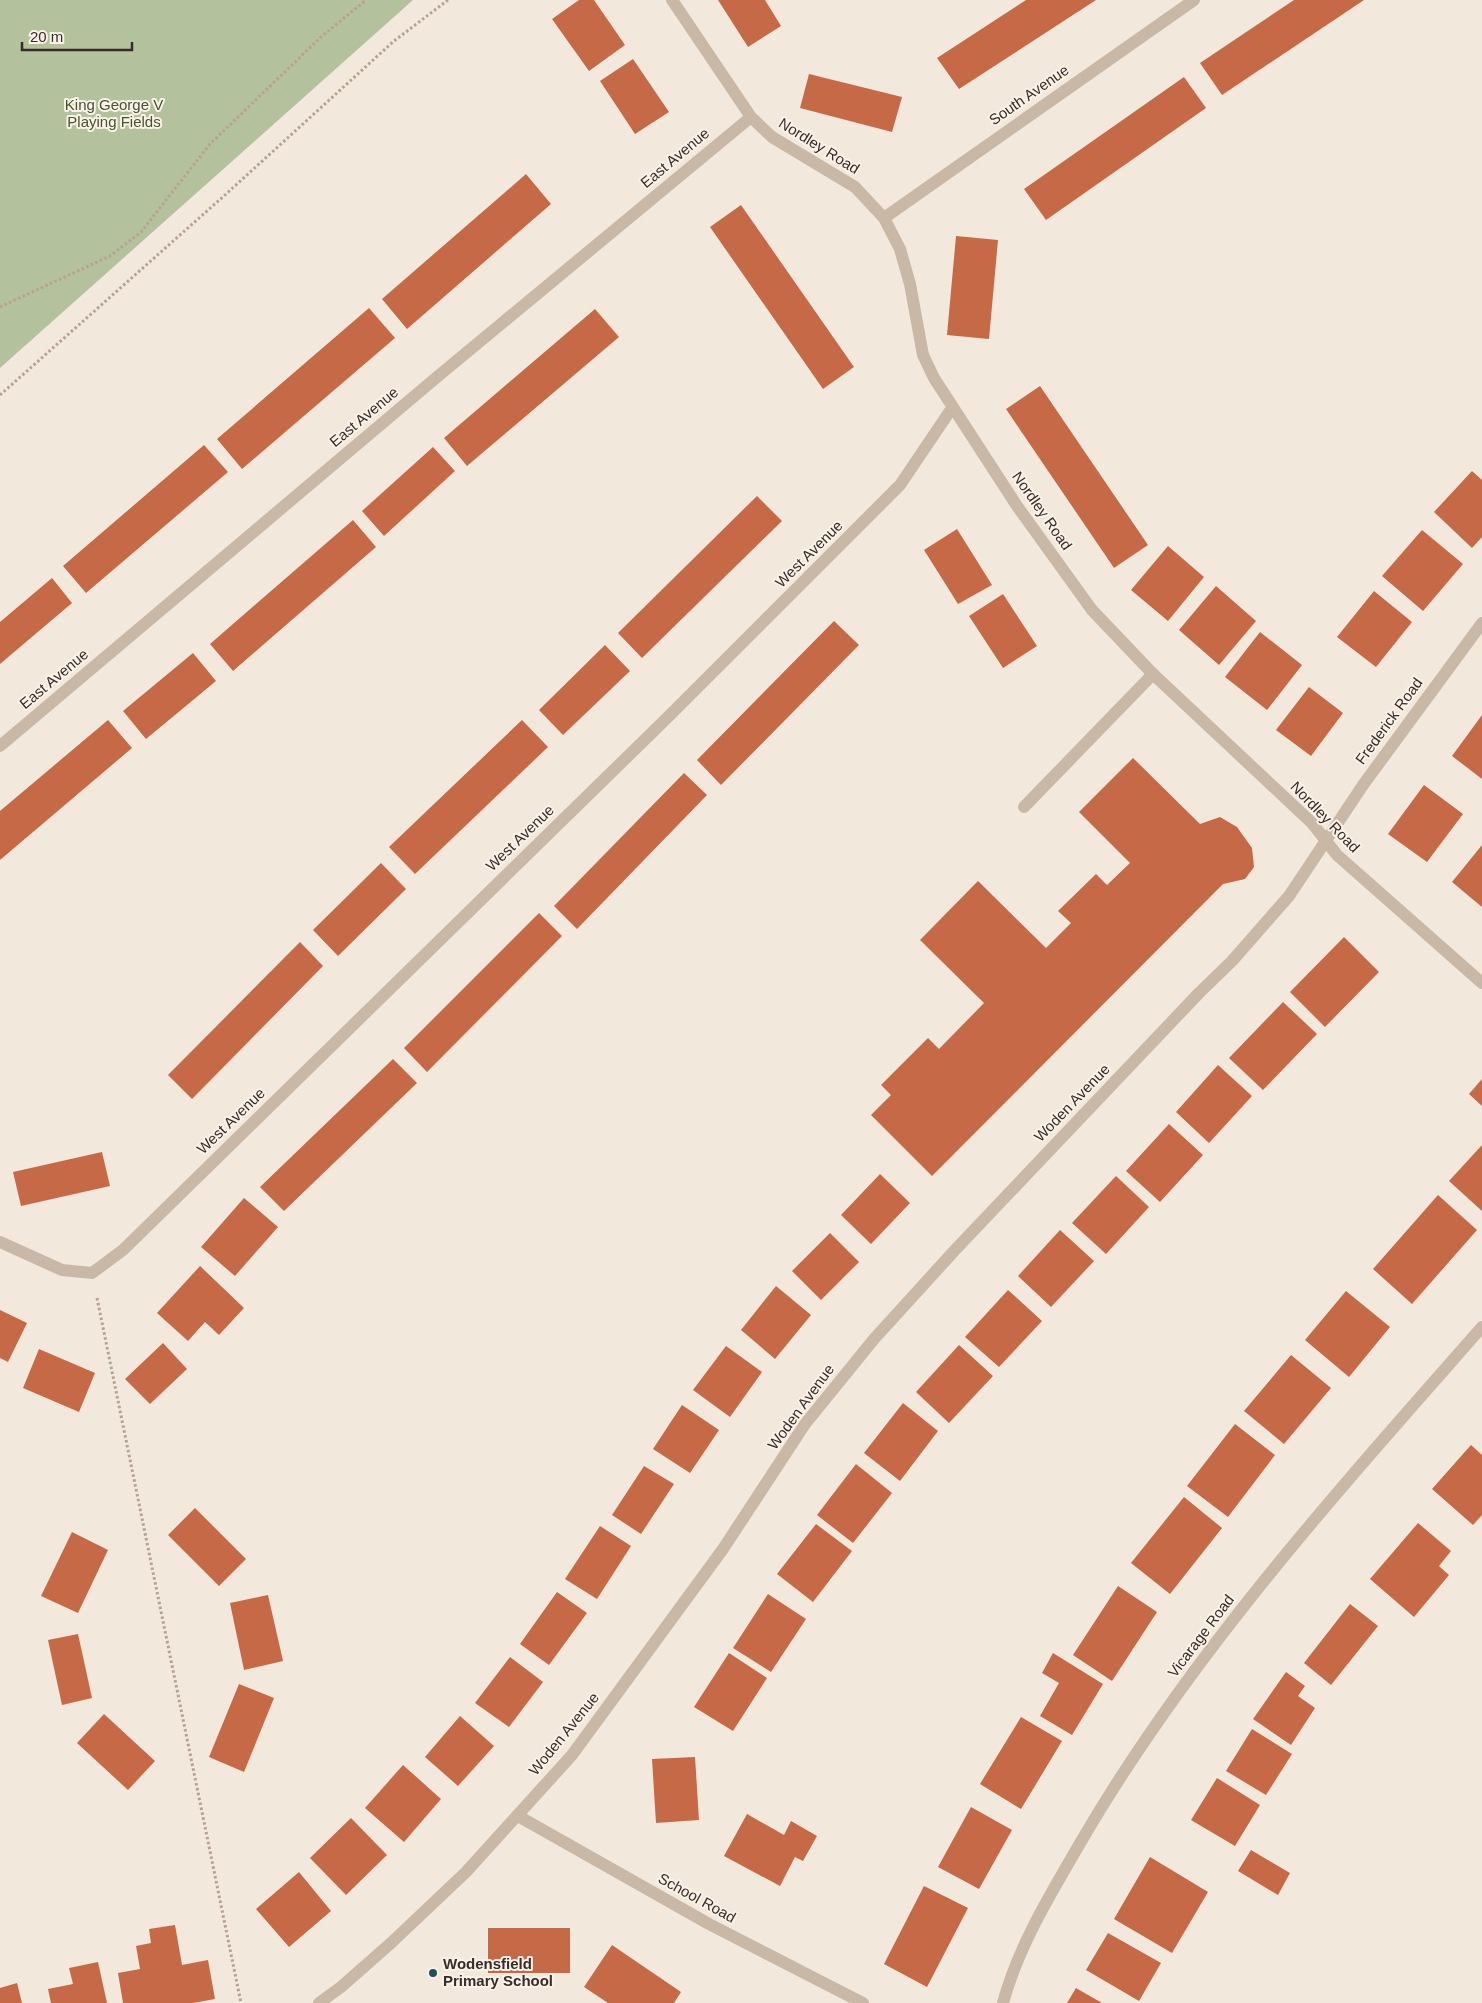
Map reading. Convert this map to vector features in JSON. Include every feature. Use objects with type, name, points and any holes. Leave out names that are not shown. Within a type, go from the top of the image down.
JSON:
[{"type":"street","name":"Nordley Road","points":[[672,0],[751,116],[772,137],[855,187],[884,218],[900,248],[908,275],[924,355],[934,378],[1017,506],[1092,610],[1153,674],[1312,822],[1337,855],[1482,983]]},
{"type":"street","name":"South Avenue","points":[[884,218],[1194,0]]},
{"type":"street","name":"East Avenue","points":[[0,746],[437,376],[751,116]]},
{"type":"street","name":"West Avenue","points":[[92,1274],[130,1243],[669,716],[900,485],[952,408]]},
{"type":"street","name":"Frederick Road","points":[[1325,840],[1436,684],[1482,623]]},
{"type":"street","points":[[1024,807],[1153,674]]},
{"type":"street","name":"Woden Avenue","points":[[320,2003],[391,1943],[466,1872],[572,1756],[724,1549],[805,1424],[874,1339],[954,1250],[1232,961],[1289,896],[1325,840]]},
{"type":"street","points":[[0,1242],[62,1270],[92,1274]]},
{"type":"street","name":"Vicarage Road","points":[[1003,2003],[1008,1982],[1043,1906],[1132,1758],[1190,1676],[1248,1601],[1371,1453],[1482,1327]]},
{"type":"street","name":"School Road","points":[[518,1816],[709,1924],[863,2003]]},
{"type":"path","points":[[0,307],[110,256],[141,232],[210,144],[321,37],[366,0]]},
{"type":"path","points":[[0,395],[225,195],[394,41],[448,0]]},
{"type":"path","points":[[92,1274],[241,2003]]},
{"type":"green space","name":"King George V Playing Fields","points":[[0,0],[413,0],[0,368]]},
{"type":"building","points":[[579,0],[594,0],[625,45],[589,71],[552,19]]},
{"type":"building","points":[[718,0],[765,0],[781,26],[748,47]]},
{"type":"building","points":[[1026,0],[1096,0],[959,89],[937,58]]},
{"type":"building","points":[[1294,0],[1364,0],[1222,95],[1200,63]]},
{"type":"building","points":[[633,59],[669,112],[635,134],[600,81]]},
{"type":"building","points":[[809,74],[902,97],[892,132],[800,108]]},
{"type":"building","points":[[1184,77],[1206,108],[1046,220],[1024,189]]},
{"type":"building","points":[[526,174],[551,204],[407,329],[382,299]]},
{"type":"building","points":[[741,205],[854,367],[823,389],[710,227]]},
{"type":"building","points":[[956,236],[998,240],[989,339],[947,335]]},
{"type":"building","points":[[369,308],[395,338],[242,469],[217,439]]},
{"type":"building","points":[[595,309],[619,337],[467,466],[444,438]]},
{"type":"building","points":[[1040,386],[1148,545],[1114,568],[1006,409]]},
{"type":"building","points":[[204,445],[228,472],[86,593],[63,566]]},
{"type":"building","points":[[433,447],[455,471],[384,536],[362,511]]},
{"type":"building","points":[[1472,471],[1482,480],[1482,537],[1472,548],[1434,512]]},
{"type":"building","points":[[757,496],[782,521],[642,658],[618,633]]},
{"type":"building","points":[[353,520],[376,547],[233,671],[210,644]]},
{"type":"building","points":[[957,529],[992,585],[958,604],[924,550]]},
{"type":"building","points":[[1422,530],[1463,564],[1423,611],[1382,576]]},
{"type":"building","points":[[1168,546],[1204,577],[1168,621],[1131,590]]},
{"type":"building","points":[[52,578],[72,603],[0,664],[0,622]]},
{"type":"building","points":[[1216,586],[1256,621],[1219,665],[1179,630]]},
{"type":"building","points":[[1374,591],[1412,622],[1376,667],[1337,637]]},
{"type":"building","points":[[1003,594],[1037,646],[1003,668],[969,616]]},
{"type":"building","points":[[834,621],[859,645],[721,785],[697,760]]},
{"type":"building","points":[[1260,632],[1302,665],[1267,710],[1225,677]]},
{"type":"building","points":[[605,645],[630,671],[563,735],[539,710]]},
{"type":"building","points":[[193,653],[216,681],[146,739],[123,711]]},
{"type":"building","points":[[1309,687],[1343,713],[1311,756],[1276,730]]},
{"type":"building","points":[[1482,715],[1482,779],[1452,756]]},
{"type":"building","points":[[108,720],[132,748],[0,860],[0,811]]},
{"type":"building","points":[[522,720],[548,747],[415,874],[389,847]]},
{"type":"building","points":[[1133,758],[1200,824],[1220,817],[1237,827],[1252,848],[1254,867],[1245,879],[1223,884],[932,1176],[871,1115],[891,1095],[881,1085],[928,1038],[939,1049],[984,1003],[920,940],[978,881],[1046,948],[1071,923],[1058,911],[1096,874],[1107,885],[1130,863],[1079,812]]},
{"type":"building","points":[[684,773],[707,795],[577,929],[554,906]]},
{"type":"building","points":[[1424,785],[1463,814],[1427,862],[1388,834]]},
{"type":"building","points":[[1482,845],[1482,907],[1452,882]]},
{"type":"building","points":[[381,863],[406,889],[338,956],[313,930]]},
{"type":"building","points":[[539,913],[562,936],[427,1072],[404,1048]]},
{"type":"building","points":[[1344,937],[1379,972],[1325,1027],[1290,992]]},
{"type":"building","points":[[300,942],[323,966],[192,1099],[168,1075]]},
{"type":"building","points":[[1283,1002],[1317,1034],[1263,1090],[1229,1058]]},
{"type":"building","points":[[393,1059],[417,1083],[284,1211],[260,1187]]},
{"type":"building","points":[[1218,1065],[1252,1096],[1209,1143],[1176,1112]]},
{"type":"building","points":[[1482,1079],[1482,1106],[1469,1094]]},
{"type":"building","points":[[1169,1124],[1203,1155],[1160,1202],[1126,1171]]},
{"type":"building","points":[[1482,1145],[1482,1211],[1449,1181]]},
{"type":"building","points":[[102,1152],[110,1186],[21,1206],[13,1172]]},
{"type":"building","points":[[880,1174],[910,1203],[871,1244],[841,1215]]},
{"type":"building","points":[[1116,1176],[1149,1207],[1106,1254],[1072,1223]]},
{"type":"building","points":[[1438,1195],[1477,1230],[1412,1304],[1373,1269]]},
{"type":"building","points":[[244,1198],[278,1227],[235,1276],[201,1247]]},
{"type":"building","points":[[1060,1230],[1094,1261],[1051,1307],[1018,1276]]},
{"type":"building","points":[[830,1233],[859,1262],[821,1300],[792,1271]]},
{"type":"building","points":[[200,1266],[244,1308],[219,1335],[205,1322],[188,1341],[157,1313]]},
{"type":"building","points":[[776,1286],[811,1315],[775,1359],[741,1330]]},
{"type":"building","points":[[1008,1290],[1042,1321],[999,1367],[965,1337]]},
{"type":"building","points":[[1346,1291],[1390,1327],[1349,1377],[1305,1340]]},
{"type":"building","points":[[0,1310],[27,1323],[8,1362],[0,1358]]},
{"type":"building","points":[[163,1343],[187,1369],[150,1404],[125,1379]]},
{"type":"building","points":[[959,1345],[993,1376],[949,1423],[916,1392]]},
{"type":"building","points":[[726,1346],[762,1372],[730,1417],[693,1390]]},
{"type":"building","points":[[39,1349],[95,1373],[79,1412],[23,1388]]},
{"type":"building","points":[[1291,1355],[1331,1388],[1284,1444],[1244,1411]]},
{"type":"building","points":[[903,1403],[938,1431],[900,1481],[864,1453]]},
{"type":"building","points":[[682,1405],[719,1430],[690,1473],[653,1449]]},
{"type":"building","points":[[1235,1424],[1275,1455],[1228,1517],[1187,1486]]},
{"type":"building","points":[[1471,1445],[1482,1455],[1482,1515],[1473,1525],[1432,1489]]},
{"type":"building","points":[[856,1464],[892,1493],[853,1543],[817,1515]]},
{"type":"building","points":[[644,1466],[674,1484],[641,1534],[612,1515]]},
{"type":"building","points":[[1184,1497],[1222,1528],[1170,1594],[1131,1563]]},
{"type":"building","points":[[195,1508],[246,1559],[219,1586],[168,1535]]},
{"type":"building","points":[[1418,1523],[1451,1551],[1439,1566],[1449,1575],[1414,1617],[1370,1579]]},
{"type":"building","points":[[816,1524],[852,1551],[813,1602],[777,1574]]},
{"type":"building","points":[[600,1526],[631,1546],[597,1599],[565,1579]]},
{"type":"building","points":[[72,1532],[108,1550],[78,1613],[41,1596]]},
{"type":"building","points":[[1118,1586],[1157,1612],[1112,1681],[1073,1655]]},
{"type":"building","points":[[557,1592],[587,1613],[549,1665],[520,1644]]},
{"type":"building","points":[[768,1594],[806,1619],[771,1672],[733,1648]]},
{"type":"building","points":[[268,1595],[283,1661],[244,1670],[230,1603]]},
{"type":"building","points":[[1350,1604],[1378,1626],[1331,1685],[1304,1663]]},
{"type":"building","points":[[78,1634],[92,1698],[62,1705],[48,1640]]},
{"type":"building","points":[[729,1653],[767,1678],[733,1731],[694,1707]]},
{"type":"building","points":[[1053,1653],[1103,1684],[1072,1735],[1040,1716],[1059,1683],[1042,1673]]},
{"type":"building","points":[[510,1657],[543,1682],[509,1727],[475,1703]]},
{"type":"building","points":[[1286,1672],[1305,1686],[1298,1696],[1315,1708],[1291,1745],[1253,1719]]},
{"type":"building","points":[[239,1684],[274,1698],[244,1772],[209,1757]]},
{"type":"building","points":[[104,1714],[155,1761],[128,1790],[77,1743]]},
{"type":"building","points":[[460,1716],[494,1746],[458,1786],[425,1757]]},
{"type":"building","points":[[1021,1717],[1062,1741],[1021,1809],[980,1784]]},
{"type":"building","points":[[1252,1729],[1292,1754],[1266,1795],[1226,1771]]},
{"type":"building","points":[[695,1757],[699,1820],[656,1823],[652,1759]]},
{"type":"building","points":[[403,1765],[441,1799],[404,1842],[365,1808]]},
{"type":"building","points":[[1217,1778],[1260,1805],[1235,1846],[1191,1820]]},
{"type":"building","points":[[971,1807],[1012,1830],[979,1889],[938,1867]]},
{"type":"building","points":[[747,1814],[784,1835],[791,1821],[817,1836],[803,1861],[795,1857],[780,1886],[724,1856]]},
{"type":"building","points":[[351,1818],[387,1855],[346,1895],[310,1858]]},
{"type":"building","points":[[1251,1850],[1290,1873],[1278,1895],[1238,1871]]},
{"type":"building","points":[[1150,1857],[1208,1892],[1172,1953],[1114,1919]]},
{"type":"building","points":[[299,1872],[331,1911],[289,1947],[256,1909]]},
{"type":"building","points":[[924,1886],[968,1908],[927,1987],[884,1964]]},
{"type":"building","points":[[175,1925],[182,1965],[208,1960],[215,1999],[193,2003],[123,2003],[118,1973],[140,1969],[136,1946],[151,1943],[149,1929]]},
{"type":"building","points":[[488,1928],[570,1928],[570,1973],[488,1973]]},
{"type":"building","points":[[1108,1933],[1161,1963],[1139,2001],[1086,1970]]},
{"type":"building","points":[[612,1945],[681,1992],[674,2003],[608,2003],[584,1987]]},
{"type":"building","points":[[98,1962],[107,2003],[51,2003],[48,1989],[73,1984],[69,1968]]},
{"type":"building","points":[[17,1983],[22,2003],[0,2003],[0,1988]]},
{"type":"building","points":[[1076,1988],[1102,2003],[1067,2003]]},
{"type":"place","name":"Wodensfield Primary School","points":[[433,1973]]}]
